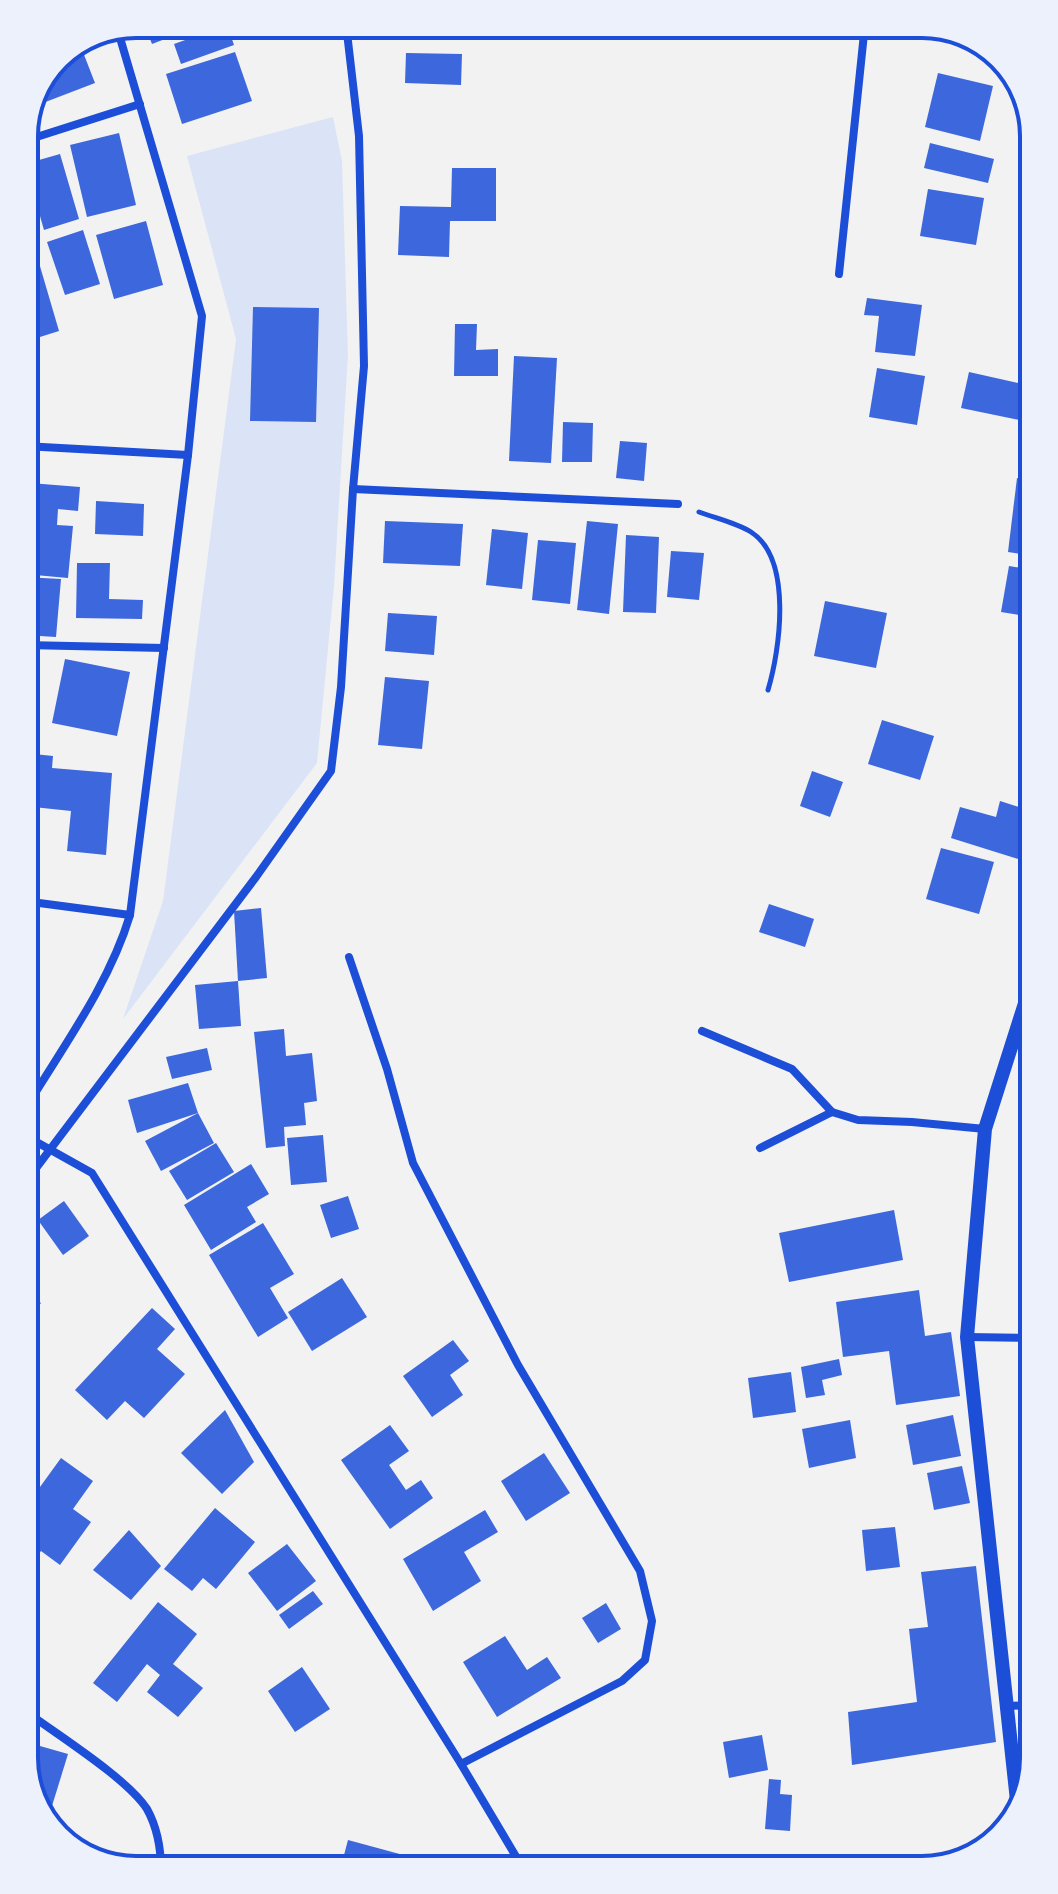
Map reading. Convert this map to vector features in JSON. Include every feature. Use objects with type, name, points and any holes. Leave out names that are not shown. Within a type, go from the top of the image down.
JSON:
[{"type":"street","points":[[38,1167],[247,889],[331,771],[341,687],[364,366],[359,136],[348,38]]},
{"type":"street","points":[[839,274],[864,38]]},
{"type":"street","points":[[38,1088],[122,944],[130,915],[188,455],[202,316],[121,40]]},
{"type":"street","points":[[38,137],[140,104]]},
{"type":"street","points":[[38,447],[188,455]]},
{"type":"street","points":[[353,489],[678,504]]},
{"type":"street","points":[[38,645],[164,648]]},
{"type":"street","points":[[38,903],[130,915]]},
{"type":"street","points":[[349,957],[387,1069],[413,1163],[518,1365],[640,1571],[652,1621],[645,1660],[622,1681],[461,1764]]},
{"type":"street","points":[[1016,1786],[967,1337],[985,1129],[1020,1026]]},
{"type":"street","points":[[702,1031],[792,1069],[832,1112],[858,1120],[985,1129]]},
{"type":"street","points":[[760,1148],[832,1112]]},
{"type":"street","points":[[38,1143],[92,1173],[516,1856]]},
{"type":"street","points":[[967,1337],[1020,1338]]},
{"type":"street","points":[[1008,1706],[1020,1706]]},
{"type":"street","points":[[38,1720],[122,1782],[146,1808],[161,1842],[161,1856]]},
{"type":"path","points":[[678,504],[752,533],[770,555],[779,586],[781,611],[768,690]]},
{"type":"shaded area","points":[[333,117],[342,161],[348,355],[334,586],[317,763],[123,1019],[163,901],[236,339],[187,156]]},
{"type":"building","points":[[150,38],[168,38],[152,44]]},
{"type":"building","points":[[191,38],[232,38],[234,45],[181,64],[174,44]]},
{"type":"building","points":[[235,52],[252,101],[182,124],[166,74]]},
{"type":"building","points":[[406,53],[462,54],[461,85],[405,83]]},
{"type":"building","points":[[84,54],[95,83],[44,102],[67,67]]},
{"type":"building","points":[[938,73],[993,86],[980,141],[925,127]]},
{"type":"building","points":[[119,133],[136,205],[87,217],[70,145]]},
{"type":"building","points":[[930,143],[994,159],[988,183],[924,168]]},
{"type":"building","points":[[60,154],[79,219],[44,230],[38,209],[38,160]]},
{"type":"building","points":[[452,168],[496,168],[496,221],[450,221],[449,257],[398,255],[400,206],[451,207]]},
{"type":"building","points":[[928,189],[984,198],[976,245],[920,236]]},
{"type":"building","points":[[146,221],[163,285],[114,299],[96,235]]},
{"type":"building","points":[[83,230],[100,284],[65,295],[47,242]]},
{"type":"building","points":[[38,259],[59,331],[38,338]]},
{"type":"building","points":[[867,298],[922,305],[915,356],[875,352],[879,316],[864,315]]},
{"type":"building","points":[[253,307],[319,308],[316,422],[250,421]]},
{"type":"building","points":[[455,324],[477,324],[476,350],[498,349],[498,376],[454,376]]},
{"type":"building","points":[[514,356],[557,358],[551,463],[509,461]]},
{"type":"building","points":[[877,368],[925,376],[917,425],[869,417]]},
{"type":"building","points":[[969,372],[1020,383],[1020,420],[961,408]]},
{"type":"building","points":[[563,422],[593,423],[592,462],[562,462]]},
{"type":"building","points":[[620,441],[647,443],[644,481],[616,478]]},
{"type":"building","points":[[1017,478],[1020,478],[1020,554],[1008,552]]},
{"type":"building","points":[[38,484],[80,487],[78,511],[58,509],[57,525],[73,526],[68,578],[38,575]]},
{"type":"building","points":[[96,501],[144,504],[143,536],[95,534]]},
{"type":"building","points":[[385,521],[463,524],[460,566],[383,563]]},
{"type":"building","points":[[587,521],[618,524],[609,614],[577,610]]},
{"type":"building","points":[[492,529],[528,533],[522,589],[486,585]]},
{"type":"building","points":[[626,535],[659,537],[656,613],[623,612]]},
{"type":"building","points":[[538,540],[576,543],[570,604],[532,600]]},
{"type":"building","points":[[671,551],[704,553],[699,600],[667,597]]},
{"type":"building","points":[[77,563],[110,563],[109,599],[143,600],[142,619],[76,618]]},
{"type":"building","points":[[1009,566],[1020,568],[1020,615],[1001,612]]},
{"type":"building","points":[[38,578],[61,579],[56,637],[38,636]]},
{"type":"building","points":[[825,601],[887,613],[876,668],[814,656]]},
{"type":"building","points":[[388,613],[437,616],[434,655],[385,651]]},
{"type":"building","points":[[65,659],[130,672],[117,736],[52,723]]},
{"type":"building","points":[[385,677],[429,681],[422,749],[378,745]]},
{"type":"building","points":[[882,720],[934,736],[920,780],[868,764]]},
{"type":"building","points":[[38,754],[53,756],[52,768],[112,773],[106,855],[67,851],[71,811],[38,807]]},
{"type":"building","points":[[812,771],[843,782],[830,817],[800,806]]},
{"type":"building","points":[[1000,801],[1020,807],[1020,860],[951,838],[960,807],[996,817]]},
{"type":"building","points":[[941,848],[994,862],[979,914],[926,899]]},
{"type":"building","points":[[769,904],[814,919],[805,947],[759,932]]},
{"type":"building","points":[[261,908],[267,978],[238,981],[234,911]]},
{"type":"building","points":[[238,981],[241,1026],[199,1029],[195,985]]},
{"type":"building","points":[[284,1029],[286,1056],[312,1053],[317,1101],[304,1103],[306,1125],[284,1127],[285,1146],[266,1148],[254,1032]]},
{"type":"building","points":[[207,1048],[212,1070],[172,1079],[166,1057]]},
{"type":"building","points":[[188,1083],[198,1113],[137,1133],[128,1100]]},
{"type":"building","points":[[198,1113],[214,1143],[161,1171],[145,1141]]},
{"type":"building","points":[[323,1135],[327,1182],[291,1185],[287,1138]]},
{"type":"building","points":[[216,1143],[234,1172],[187,1200],[169,1171]]},
{"type":"building","points":[[251,1164],[269,1194],[247,1207],[256,1222],[211,1250],[184,1205]]},
{"type":"building","points":[[348,1196],[359,1229],[331,1238],[320,1205]]},
{"type":"building","points":[[64,1201],[89,1236],[63,1255],[38,1220]]},
{"type":"building","points":[[894,1210],[903,1260],[789,1282],[779,1233]]},
{"type":"building","points":[[263,1223],[294,1274],[270,1288],[288,1318],[258,1337],[209,1255]]},
{"type":"building","points":[[342,1278],[367,1317],[312,1351],[288,1312]]},
{"type":"building","points":[[919,1290],[925,1336],[951,1332],[960,1396],[896,1405],[889,1351],[843,1357],[836,1302]]},
{"type":"building","points":[[152,1308],[175,1329],[157,1349],[185,1374],[144,1418],[125,1401],[107,1420],[75,1390]]},
{"type":"building","points":[[453,1340],[469,1361],[450,1375],[463,1395],[432,1417],[403,1376]]},
{"type":"building","points":[[839,1359],[842,1375],[822,1380],[825,1395],[806,1398],[801,1367]]},
{"type":"building","points":[[791,1372],[796,1412],[753,1418],[748,1378]]},
{"type":"building","points":[[225,1410],[254,1462],[222,1494],[181,1453]]},
{"type":"building","points":[[953,1415],[961,1456],[913,1465],[906,1425]]},
{"type":"building","points":[[850,1420],[856,1458],[809,1468],[802,1429]]},
{"type":"building","points":[[390,1425],[409,1451],[389,1465],[406,1490],[421,1480],[433,1498],[390,1529],[341,1460]]},
{"type":"building","points":[[544,1453],[570,1493],[526,1521],[501,1481]]},
{"type":"building","points":[[61,1458],[93,1481],[73,1509],[91,1522],[60,1565],[41,1551],[38,1555],[38,1490]]},
{"type":"building","points":[[962,1466],[970,1503],[934,1510],[927,1473]]},
{"type":"building","points":[[215,1508],[255,1542],[216,1589],[203,1578],[192,1591],[164,1569]]},
{"type":"building","points":[[485,1510],[498,1532],[464,1552],[481,1581],[433,1611],[403,1559]]},
{"type":"building","points":[[895,1527],[900,1567],[866,1571],[862,1530]]},
{"type":"building","points":[[129,1530],[161,1566],[131,1600],[93,1570]]},
{"type":"building","points":[[287,1544],[316,1581],[277,1611],[248,1573]]},
{"type":"building","points":[[976,1566],[996,1742],[852,1765],[848,1712],[917,1702],[909,1629],[928,1627],[921,1572]]},
{"type":"building","points":[[313,1591],[323,1604],[289,1629],[279,1615]]},
{"type":"building","points":[[158,1602],[197,1634],[173,1664],[203,1688],[178,1717],[147,1692],[160,1675],[147,1664],[117,1702],[93,1683]]},
{"type":"building","points":[[606,1603],[621,1629],[598,1643],[582,1618]]},
{"type":"building","points":[[505,1636],[527,1670],[547,1657],[561,1678],[497,1717],[463,1662]]},
{"type":"building","points":[[302,1667],[330,1709],[295,1732],[268,1691]]},
{"type":"building","points":[[762,1735],[768,1770],[729,1778],[723,1742]]},
{"type":"building","points":[[40,1746],[68,1754],[52,1806],[43,1789],[38,1752]]},
{"type":"building","points":[[769,1779],[781,1780],[780,1794],[792,1795],[790,1831],[765,1829]]},
{"type":"building","points":[[348,1840],[407,1856],[344,1856]]}]
